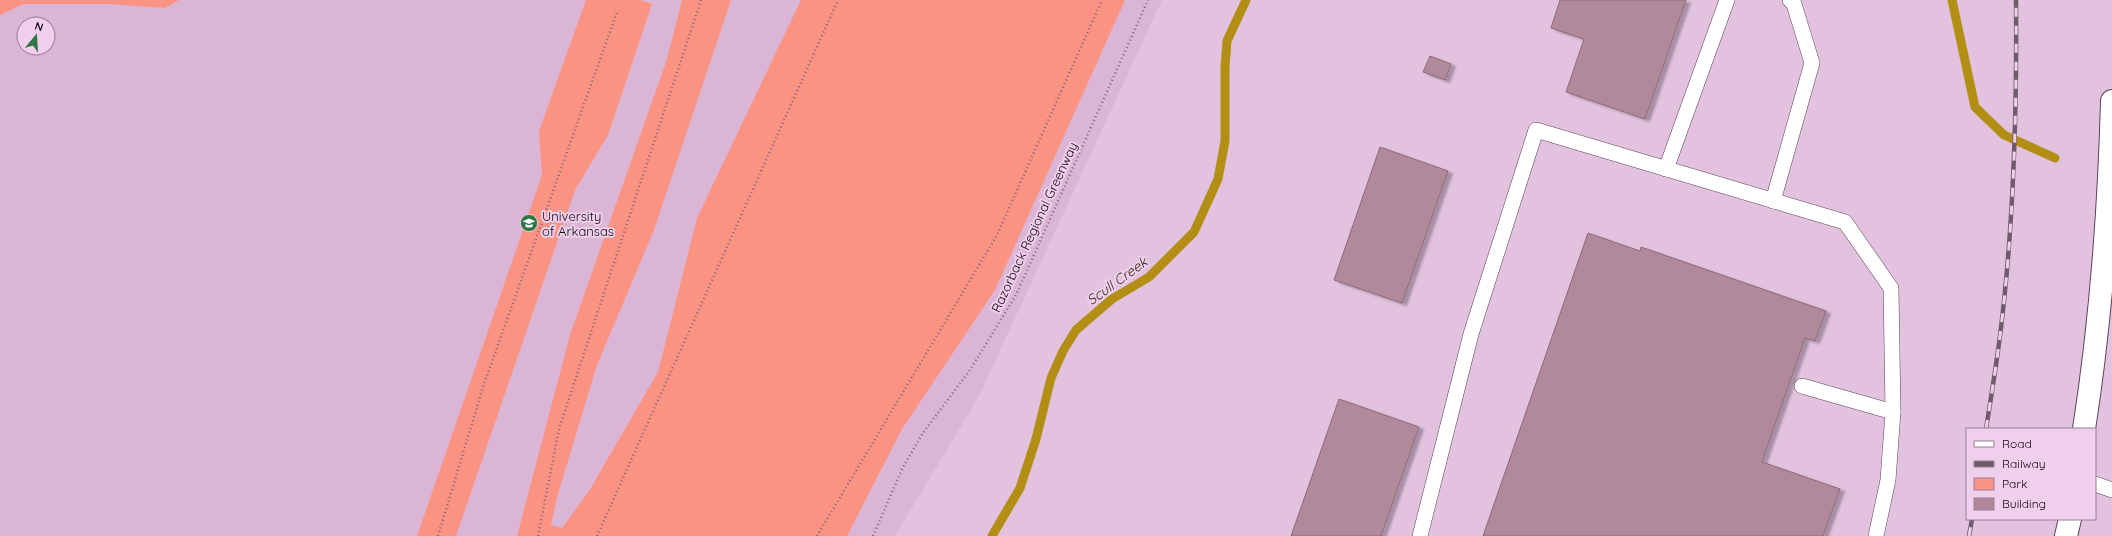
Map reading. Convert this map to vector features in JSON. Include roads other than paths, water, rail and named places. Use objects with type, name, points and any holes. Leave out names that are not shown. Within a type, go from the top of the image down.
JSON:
[{"type":"main road","points":[[2084,428],[2104,275],[2110,180],[2112,101]]},
{"type":"main road","points":[[2066,536],[2070,520]]},
{"type":"lane","points":[[1666,169],[1727,0]]},
{"type":"lane","points":[[1774,201],[1812,63],[1794,4],[1790,0]]},
{"type":"lane","points":[[1420,536],[1471,334],[1536,130],[1845,222],[1891,288],[1893,412],[1888,480],[1876,536]]},
{"type":"lane","points":[[1802,386],[1893,412]]},
{"type":"lane","points":[[2096,484],[2112,490]]},
{"type":"waterway","name":"Scull Creek","points":[[992,536],[1020,488],[1036,439],[1051,378],[1063,351],[1076,330],[1112,299],[1149,277],[1194,232],[1218,179],[1225,141],[1225,67],[1227,41],[1246,0]]},
{"type":"waterway","points":[[1952,0],[1975,107],[2004,135],[2055,158]]},
{"type":"railway","points":[[1986,428],[2000,336],[2009,252],[2014,168],[2016,0]]},
{"type":"railway","points":[[1969,536],[1972,520]]},
{"type":"place","name":"University of Arkansas","points":[[529,223]]}]
